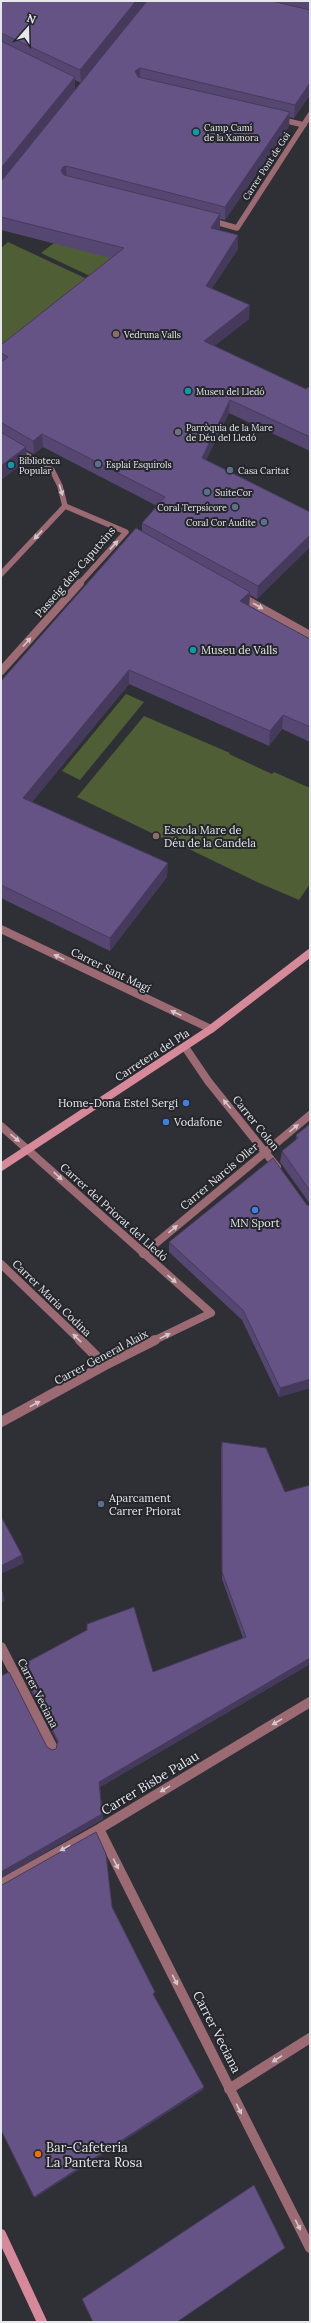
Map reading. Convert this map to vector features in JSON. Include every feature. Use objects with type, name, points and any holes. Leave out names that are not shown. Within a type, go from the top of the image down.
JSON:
[{"type":"main road","name":"Carretera del Pla","points":[[1,1167],[211,1029],[310,953]]},
{"type":"main road","points":[[1,2234],[42,2322]]},
{"type":"street","name":"Carrer Pont de Goi","points":[[200,218],[237,228],[310,115]]},
{"type":"street","points":[[274,118],[304,125]]},
{"type":"street","points":[[1,440],[52,470],[60,486],[65,506],[1,574]]},
{"type":"street","name":"Passeig dels Caputxins","points":[[1,671],[126,532],[65,506]]},
{"type":"street","points":[[126,532],[132,536]]},
{"type":"street","points":[[235,593],[310,635]]},
{"type":"street","name":"Carrer Sant Magí","points":[[1,929],[211,1029]]},
{"type":"street","name":"Carrer Colon","points":[[185,1047],[208,1081],[266,1151],[283,1176]]},
{"type":"street","name":"Carrer Narcís Oller","points":[[143,1254],[310,1115]]},
{"type":"street","name":"Carrer del Priorat del Lledó","points":[[1,1126],[29,1149],[143,1254],[212,1313]]},
{"type":"street","name":"Carrer Maria Codina","points":[[1,1264],[105,1365]]},
{"type":"street","name":"Carrer General Alaix","points":[[1,1422],[105,1365],[212,1313]]},
{"type":"street","name":"Carrer Veciana","points":[[1,1647],[54,1750]]},
{"type":"street","name":"Carrer Bisbe Palau","points":[[1,1884],[99,1829],[310,1702]]},
{"type":"street","name":"Carrer Veciana","points":[[99,1829],[310,2248]]},
{"type":"street","points":[[229,2089],[310,2038]]},
{"type":"green space","points":[[8,242],[87,279],[1,346],[1,248]]},
{"type":"green space","points":[[54,243],[113,258],[90,276],[41,253]]},
{"type":"green space","points":[[126,694],[144,702],[80,780],[62,771]]},
{"type":"green space","points":[[144,716],[230,753],[229,754],[272,774],[274,772],[310,788],[310,884],[299,900],[257,882],[164,837],[162,838],[77,797]]},
{"type":"building","points":[[1,1],[136,1],[80,70],[1,33]]},
{"type":"building","points":[[147,1],[272,1],[310,10],[310,83],[295,105],[140,68],[135,71],[138,77],[290,112],[225,207],[66,166],[63,167],[61,171],[64,175],[220,214],[211,228],[238,235],[206,286],[250,305],[204,341],[306,389],[310,386],[310,437],[230,400],[202,458],[310,512],[310,535],[258,586],[142,523],[165,497],[42,434],[33,441],[1,423],[1,362],[8,357],[1,353],[1,345],[124,248],[1,217],[1,180]]},
{"type":"building","points":[[1,41],[75,77],[1,168]]},
{"type":"building","points":[[1,432],[26,447],[1,466]]},
{"type":"building","points":[[136,528],[250,592],[240,601],[310,639],[310,727],[283,715],[270,731],[129,670],[23,798],[168,863],[110,938],[1,885],[1,681]]},
{"type":"building","points":[[310,1124],[310,1191],[282,1151],[298,1138],[296,1135]]},
{"type":"building","points":[[273,1158],[307,1205],[310,1206],[310,1379],[280,1388],[243,1310],[169,1242]]},
{"type":"building","points":[[222,1442],[266,1448],[285,1492],[310,1485],[310,1658],[99,1782],[102,1814],[1,1872],[1,1676],[9,1672],[47,1747],[52,1750],[56,1749],[58,1741],[20,1666],[87,1630],[87,1624],[134,1607],[153,1672],[246,1637],[222,1572]]},
{"type":"building","points":[[1,1516],[22,1555],[1,1566]]},
{"type":"building","points":[[96,1832],[106,1854],[112,1907],[155,1992],[153,1994],[204,2087],[34,2197],[1,2130],[1,1885]]},
{"type":"building","points":[[254,2185],[285,2248],[177,2322],[93,2322],[82,2299]]},
{"type":"place","name":"Camp Camí de la Xamora","points":[[196,132]]},
{"type":"place","name":"Vedruna Valls","points":[[116,334]]},
{"type":"place","name":"Museu del Lledó","points":[[188,391]]},
{"type":"place","name":"Parròquia de la Mare de Déu del Lledó","points":[[178,432]]},
{"type":"place","name":"Esplai Esquirols","points":[[98,464]]},
{"type":"place","name":"Biblioteca Popular","points":[[11,465]]},
{"type":"place","name":"Casa Caritat","points":[[230,470]]},
{"type":"place","name":"SuiteCor","points":[[207,492]]},
{"type":"place","name":"Coral Terpsícore","points":[[235,507]]},
{"type":"place","name":"Coral Cor Audite","points":[[264,522]]},
{"type":"place","name":"Museu de Valls","points":[[193,650]]},
{"type":"place","name":"Escola Mare de Déu de la Candela","points":[[156,836]]},
{"type":"place","name":"Home-Dona Estel Sergi","points":[[186,1103]]},
{"type":"place","name":"Vodafone","points":[[166,1122]]},
{"type":"place","name":"MN Sport","points":[[255,1210]]},
{"type":"place","name":"Aparcament Carrer Priorat","points":[[101,1504]]},
{"type":"place","name":"Bar-Cafeteria La Pantera Rosa","points":[[38,2154]]}]
